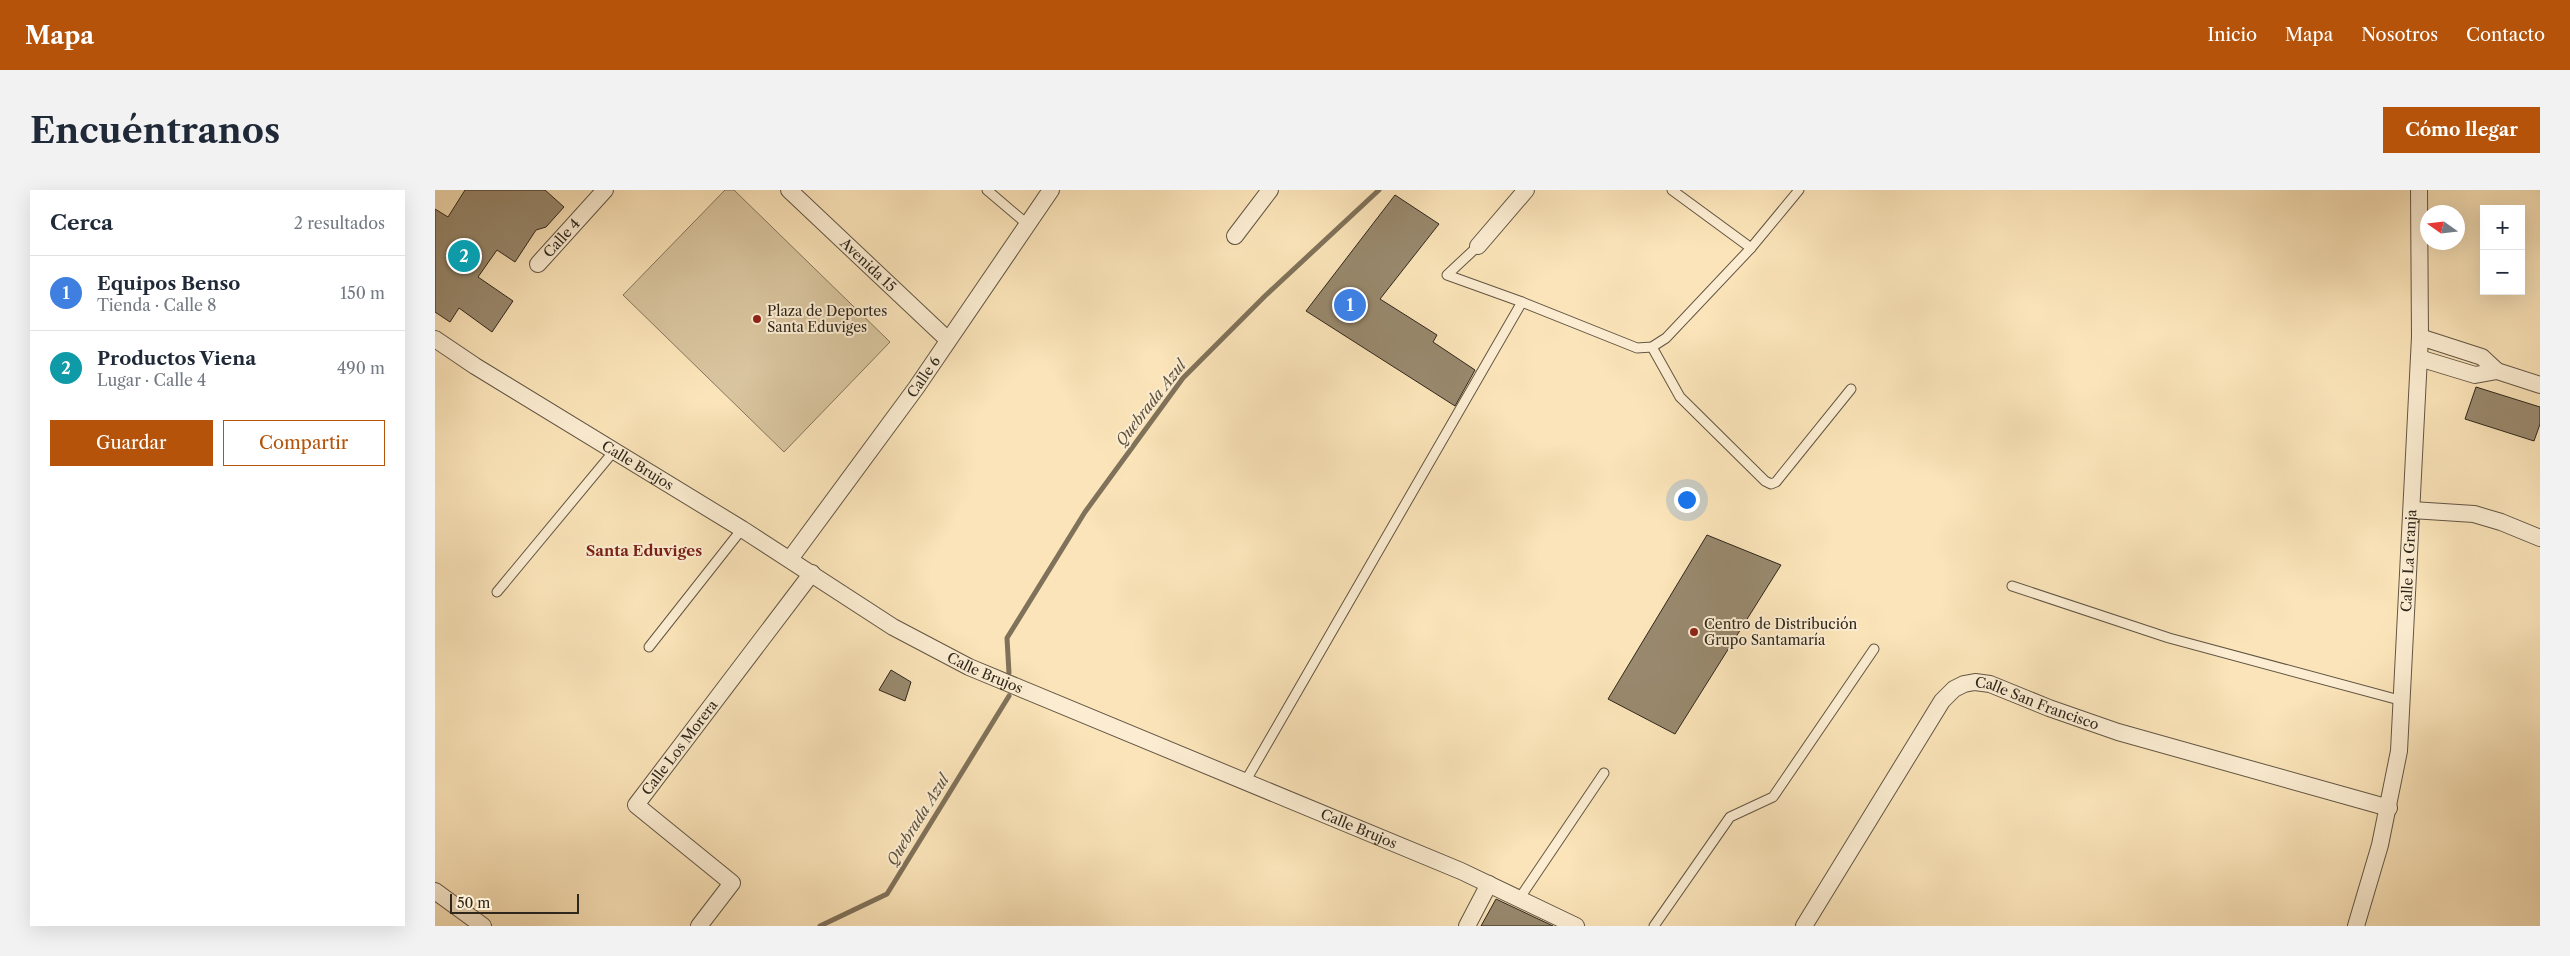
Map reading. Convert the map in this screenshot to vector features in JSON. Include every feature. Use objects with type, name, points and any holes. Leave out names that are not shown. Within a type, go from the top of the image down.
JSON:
[{"type":"street","name":"Calle 4","points":[[538,264],[605,190]]},
{"type":"street","name":"Avenida 15","points":[[789,190],[948,340]]},
{"type":"street","name":"Calle 6","points":[[790,559],[916,388],[1051,190]]},
{"type":"street","points":[[1235,236],[1270,190]]},
{"type":"street","points":[[1478,246],[1526,190]]},
{"type":"street","name":"Calle La Granja","points":[[2356,926],[2389,808],[2399,751],[2420,337],[2419,190]]},
{"type":"street","points":[[2420,337],[2482,357],[2497,371],[2540,385]]},
{"type":"street","name":"Calle Brujos","points":[[435,339],[790,559],[893,627],[969,667],[1489,884],[1576,926]]},
{"type":"street","points":[[2419,358],[2475,376],[2497,371]]},
{"type":"street","points":[[2412,510],[2474,514],[2501,522],[2540,538]]},
{"type":"street","name":"Calle Los Morera","points":[[699,926],[732,883],[636,805],[812,573]]},
{"type":"street","name":"Calle San Francisco","points":[[1804,926],[1943,701],[1954,689],[1964,684],[1975,682],[1991,684],[2049,708],[2118,732],[2389,808]]},
{"type":"street","points":[[1467,926],[1489,884]]},
{"type":"street","points":[[435,891],[483,926]]},
{"type":"lane","points":[[987,190],[1027,224]]},
{"type":"lane","points":[[1672,190],[1751,248]]},
{"type":"lane","points":[[1478,246],[1447,275],[1522,302],[1637,348],[1652,347],[1666,338],[1751,248],[1799,190]]},
{"type":"lane","points":[[1245,782],[1522,302]]},
{"type":"lane","points":[[1652,347],[1680,397],[1765,481],[1771,484],[1776,482],[1851,389]]},
{"type":"lane","points":[[497,592],[614,451]]},
{"type":"lane","points":[[649,647],[742,529]]},
{"type":"lane","points":[[2012,586],[2169,638],[2403,701]]},
{"type":"lane","points":[[1654,926],[1730,818],[1773,797],[1874,650]]},
{"type":"lane","points":[[1519,898],[1603,772]]},
{"type":"shaded area","name":"Plaza de Deportes Santa Eduviges","points":[[725,190],[734,190],[890,342],[784,452],[623,295]]},
{"type":"building","points":[[465,190],[545,190],[564,207],[546,227],[536,230],[515,262],[497,250],[478,277],[513,301],[492,332],[459,308],[450,322],[435,312],[435,209],[448,217]]},
{"type":"building","points":[[1395,195],[1439,224],[1380,299],[1437,335],[1433,342],[1475,370],[1455,406],[1306,311]]},
{"type":"building","points":[[2476,387],[2540,407],[2540,424],[2534,441],[2465,419]]},
{"type":"building","name":"Centro de Distribución Grupo Santamaría","points":[[1707,535],[1781,565],[1675,734],[1608,699]]},
{"type":"building","points":[[891,670],[911,682],[905,701],[879,690]]},
{"type":"building","points":[[1496,899],[1553,926],[1481,926]]},
{"type":"waterway","name":"Quebrada Azul","points":[[1009,673],[1007,638],[1085,512],[1183,378],[1265,296],[1379,190]]},
{"type":"waterway","name":"Quebrada Azul","points":[[820,926],[887,894],[1009,696]]},
{"type":"place","name":"Productos Viena","points":[[464,256]]},
{"type":"place","name":"Equipos Benso","points":[[1350,305]]},
{"type":"place","name":"Plaza de Deportes Santa Eduviges","points":[[757,319]]},
{"type":"place","name":"Centro de Distribución Grupo Santamaría","points":[[1694,632]]},
{"type":"district","name":"Santa Eduviges","points":[[644,551]]}]
